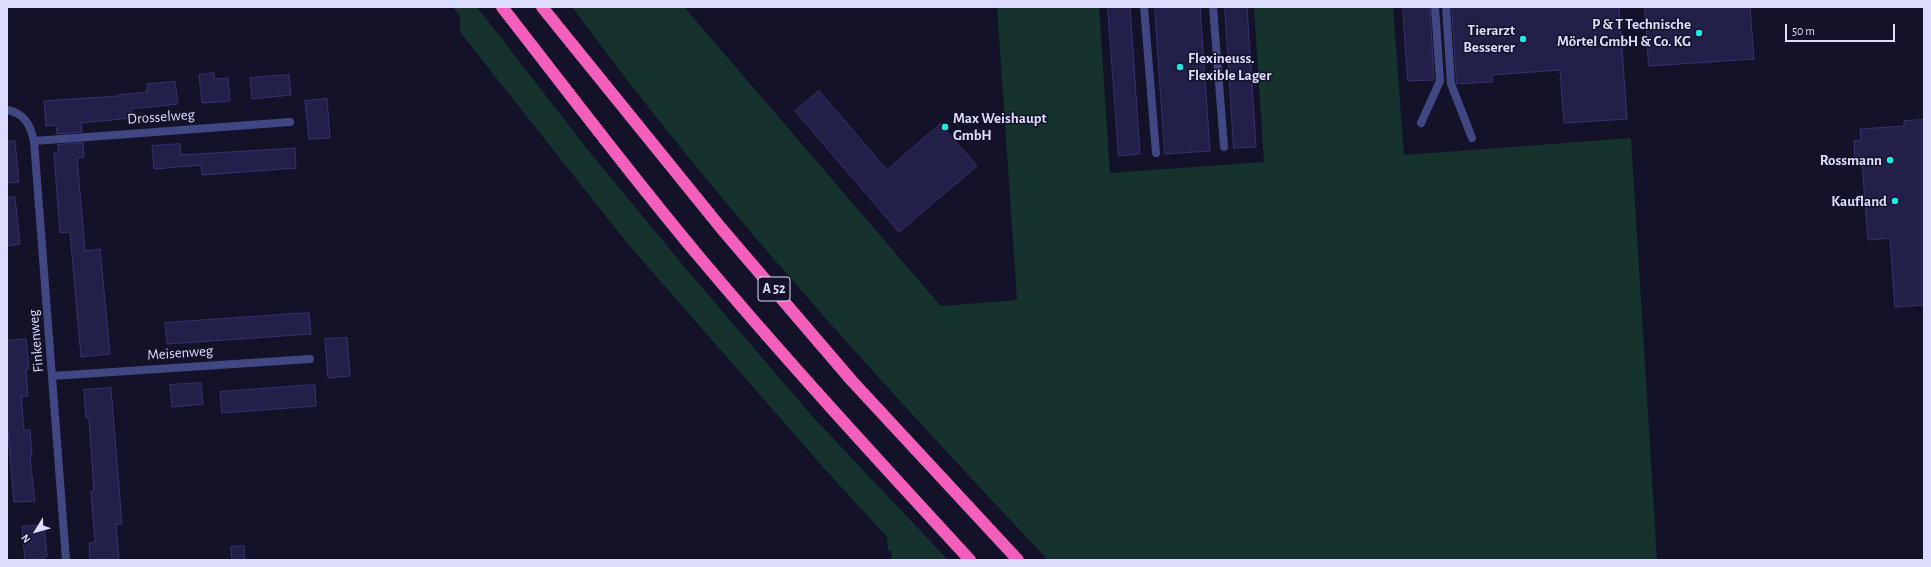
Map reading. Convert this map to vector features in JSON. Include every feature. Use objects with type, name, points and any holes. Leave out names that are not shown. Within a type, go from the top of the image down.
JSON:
[{"type":"highway","name":"A 52","points":[[502,7],[613,150],[696,252],[827,403],[970,560]]},
{"type":"highway","name":"A 52","points":[[542,7],[716,222],[852,381],[1018,560]]},
{"type":"street","points":[[1144,7],[1156,153]]},
{"type":"street","points":[[1213,7],[1224,147]]},
{"type":"street","points":[[1421,122],[1440,80],[1435,7]]},
{"type":"street","points":[[1446,7],[1451,84],[1472,138]]},
{"type":"street","name":"Finkenweg","points":[[7,110],[20,114],[27,121],[32,129],[34,141],[66,560]]},
{"type":"street","name":"Drosselweg","points":[[34,141],[290,122]]},
{"type":"street","name":"Meisenweg","points":[[52,376],[310,359]]},
{"type":"green space","points":[[453,7],[476,7],[592,155],[682,264],[812,416],[948,560],[892,560],[891,551],[888,551],[887,537],[822,466],[627,243],[460,32],[460,16]]},
{"type":"green space","points":[[572,7],[684,7],[941,306],[1017,300],[997,7],[1099,7],[1110,173],[1264,162],[1254,7],[1393,7],[1404,155],[1631,138],[1657,560],[1048,560],[923,426],[801,291],[684,151],[627,80]]},
{"type":"building","points":[[1108,7],[1130,7],[1140,154],[1119,156]]},
{"type":"building","points":[[1155,7],[1200,7],[1210,151],[1165,154]]},
{"type":"building","points":[[1225,7],[1247,7],[1256,147],[1234,148]]},
{"type":"building","points":[[1403,7],[1430,7],[1434,80],[1408,81]]},
{"type":"building","points":[[1452,7],[1619,7],[1627,119],[1564,123],[1560,70],[1492,75],[1492,82],[1457,84]]},
{"type":"building","name":"P & T Technische Mörtel GmbH & Co. KG","points":[[1645,7],[1750,7],[1754,59],[1649,66]]},
{"type":"building","points":[[214,73],[214,79],[228,78],[230,101],[202,103],[199,75]]},
{"type":"building","points":[[289,75],[291,95],[252,99],[250,78]]},
{"type":"building","points":[[175,82],[178,104],[131,109],[132,118],[81,123],[82,132],[57,134],[56,125],[46,126],[44,101],[118,96],[147,92],[147,84]]},
{"type":"building","points":[[819,91],[887,170],[940,124],[977,166],[899,232],[795,111]]},
{"type":"building","points":[[327,99],[330,138],[309,139],[305,101]]},
{"type":"building","name":"Kaufland","points":[[1924,120],[1924,305],[1895,307],[1890,238],[1868,240],[1862,163],[1855,163],[1854,141],[1861,140],[1860,129],[1904,126],[1904,121]]},
{"type":"building","points":[[7,141],[15,141],[19,182],[7,183]]},
{"type":"building","points":[[83,143],[84,157],[77,158],[85,251],[100,249],[110,354],[81,357],[70,232],[60,233],[54,153],[58,153],[58,145]]},
{"type":"building","points":[[180,144],[181,155],[295,148],[296,168],[202,175],[201,165],[154,169],[152,146]]},
{"type":"building","points":[[7,197],[15,197],[20,244],[7,246]]},
{"type":"building","points":[[309,313],[311,334],[167,344],[165,323]]},
{"type":"building","points":[[347,338],[350,376],[328,378],[325,339]]},
{"type":"building","points":[[26,339],[29,369],[26,369],[28,396],[21,397],[24,430],[30,430],[32,455],[30,455],[35,501],[14,502],[7,419],[7,341]]},
{"type":"building","points":[[201,383],[203,404],[172,407],[170,385]]},
{"type":"building","points":[[315,385],[316,406],[222,413],[220,392]]},
{"type":"building","points":[[111,388],[122,524],[116,524],[119,560],[90,560],[89,543],[95,542],[91,491],[94,491],[89,418],[86,418],[84,390]]},
{"type":"building","points":[[44,525],[47,556],[44,557],[44,560],[25,560],[22,527]]},
{"type":"building","points":[[244,546],[245,560],[232,560],[231,547]]},
{"type":"place","name":"P & T Technische Mörtel GmbH & Co. KG","points":[[1699,33]]},
{"type":"place","name":"Tierarzt Besserer","points":[[1523,39]]},
{"type":"place","name":"Flexineuss. Flexible Lager","points":[[1180,67]]},
{"type":"place","name":"Max Weishaupt GmbH","points":[[945,127]]},
{"type":"place","name":"Rossmann","points":[[1890,160]]},
{"type":"place","name":"Kaufland","points":[[1895,201]]}]
